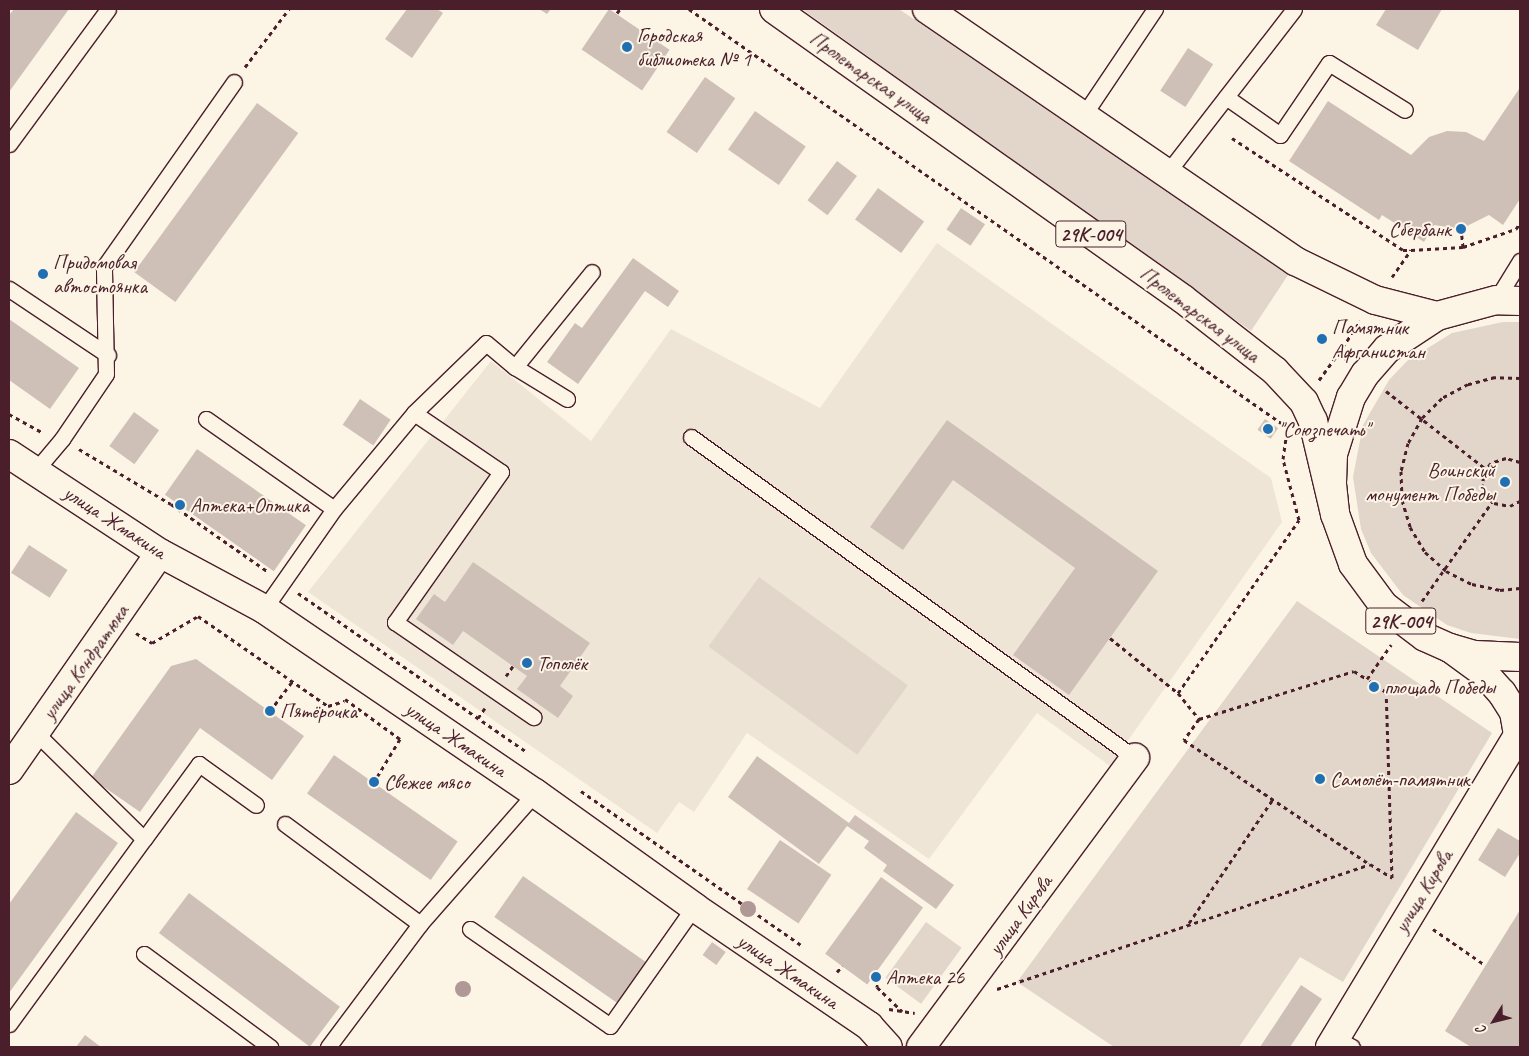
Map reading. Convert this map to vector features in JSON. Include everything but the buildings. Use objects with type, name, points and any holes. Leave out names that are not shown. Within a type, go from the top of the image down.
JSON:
[{"type":"street","name":"Пролетарская улица","points":[[774,9],[1190,304],[1275,371],[1304,402],[1313,421],[1335,514]]},
{"type":"street","name":"29К-004","points":[[927,9],[1295,261],[1375,300],[1437,316]]},
{"type":"street","name":"29К-004","points":[[1508,300],[1437,316],[1387,349],[1365,374],[1351,397],[1333,454],[1335,514],[1357,571],[1384,606],[1406,625],[1450,648],[1475,655],[1520,657]]},
{"type":"street","name":"улица Жмакина","points":[[9,454],[160,552],[264,609],[535,793],[694,907],[869,1026],[888,1047]]},
{"type":"street","name":"улица Кондратюка","points":[[9,770],[160,552]]},
{"type":"street","points":[[1450,648],[1483,672],[1502,693],[1514,712],[1519,734]]},
{"type":"street","name":"улица Кирова","points":[[1339,1044],[1519,734]]},
{"type":"street","name":"улица Кирова","points":[[921,1047],[955,1004],[1135,758]]},
{"type":"lane","points":[[9,144],[108,9]]},
{"type":"lane","points":[[1083,116],[1155,9]]},
{"type":"lane","points":[[1167,174],[1294,9]]},
{"type":"lane","points":[[1226,97],[1280,135],[1329,63],[1405,110]]},
{"type":"lane","points":[[35,471],[62,439],[106,374],[108,355],[104,267],[234,82]]},
{"type":"lane","points":[[1508,300],[1520,261]]},
{"type":"lane","points":[[515,367],[592,272]]},
{"type":"lane","points":[[9,289],[108,355]]},
{"type":"lane","points":[[264,609],[334,509],[414,413],[486,343],[515,367],[567,399]]},
{"type":"lane","points":[[414,413],[501,472],[395,622],[533,717]]},
{"type":"lane","points":[[206,419],[334,509]]},
{"type":"lane","points":[[691,437],[1135,758]]},
{"type":"lane","points":[[36,733],[144,840]]},
{"type":"lane","points":[[9,1024],[199,764],[256,805]]},
{"type":"lane","points":[[328,1047],[420,924],[535,793]]},
{"type":"lane","points":[[285,824],[420,924]]},
{"type":"lane","points":[[470,929],[610,1026],[694,907]]},
{"type":"lane","points":[[144,954],[270,1047]]},
{"type":"path","points":[[234,82],[289,9]]},
{"type":"path","points":[[617,13],[620,9]]},
{"type":"path","points":[[688,9],[1287,427],[1283,459],[1299,520],[1178,693]]},
{"type":"path","points":[[1232,138],[1403,250],[1411,250]]},
{"type":"path","points":[[1464,247],[1516,229],[1520,223]]},
{"type":"path","points":[[1304,402],[1338,354],[1486,469]]},
{"type":"path","points":[[1520,378],[1495,377],[1468,384],[1442,398],[1422,419],[1408,443],[1401,471],[1402,500],[1415,536],[1425,552],[1445,570],[1472,584],[1500,590],[1520,588]]},
{"type":"path","points":[[9,414],[30,428],[62,439],[171,504],[534,757]]},
{"type":"path","points":[[1520,457],[1519,462],[1498,459],[1486,469],[1482,484],[1492,502],[1510,506],[1520,501]]},
{"type":"path","points":[[1366,679],[1492,502]]},
{"type":"path","points":[[171,504],[180,505]]},
{"type":"path","points":[[116,618],[152,644],[198,616],[328,706],[344,701]]},
{"type":"path","points":[[1110,638],[1178,693],[1199,719]]},
{"type":"path","points":[[1354,671],[1366,679],[1386,692],[1392,878],[1184,740],[1199,719],[1354,671]]},
{"type":"path","points":[[270,712],[292,681]]},
{"type":"path","points":[[574,786],[799,943],[805,950]]},
{"type":"path","points":[[1188,923],[1273,800]]},
{"type":"path","points":[[992,991],[1188,923],[1370,864]]},
{"type":"path","points":[[1431,928],[1486,965]]},
{"type":"path","points":[[876,977],[877,987],[902,1011]]},
{"type":"path","points":[[885,1008],[924,1014],[955,1004]]},
{"type":"shaded area","points":[[802,9],[899,9],[1288,275],[1251,331]]},
{"type":"shaded area","points":[[937,243],[1271,478],[1282,522],[1110,766],[1037,713],[929,859],[747,733],[694,812],[679,802],[657,833],[308,592],[491,361],[591,441],[671,329],[820,408]]},
{"type":"shaded area","points":[[1503,322],[1520,322],[1520,639],[1471,633],[1447,625],[1403,595],[1371,553],[1361,529],[1353,477],[1363,425],[1389,380],[1407,361],[1452,333]]},
{"type":"shaded area","points":[[759,577],[908,685],[857,755],[708,647]]},
{"type":"shaded area","points":[[1297,601],[1492,733],[1343,982],[1300,957],[1239,1047],[1114,1047],[1017,982]]},
{"type":"shaded area","points":[[926,922],[962,948],[921,1004],[885,978]]},
{"type":"place","name":"Городская библиотека № 1","points":[[627,47]]},
{"type":"place","name":"Сбербанк","points":[[1461,229]]},
{"type":"place","name":"Придомовая автостоянка","points":[[43,274]]},
{"type":"place","name":"Памятник Афганистан","points":[[1322,339]]},
{"type":"place","name":"\"Союзпечать\"","points":[[1268,429]]},
{"type":"place","name":"Воинский монумент Победы","points":[[1505,482]]},
{"type":"place","name":"Аптека+Оптика","points":[[180,505]]},
{"type":"place","name":"Тополёк","points":[[527,663]]},
{"type":"place","name":"площадь Победы","points":[[1374,687]]},
{"type":"place","name":"Пятёрочка","points":[[270,711]]},
{"type":"place","name":"Самолёт-памятник","points":[[1320,779]]},
{"type":"place","name":"Свежее мясо","points":[[374,782]]},
{"type":"place","name":"Аптека 26","points":[[876,977]]}]
